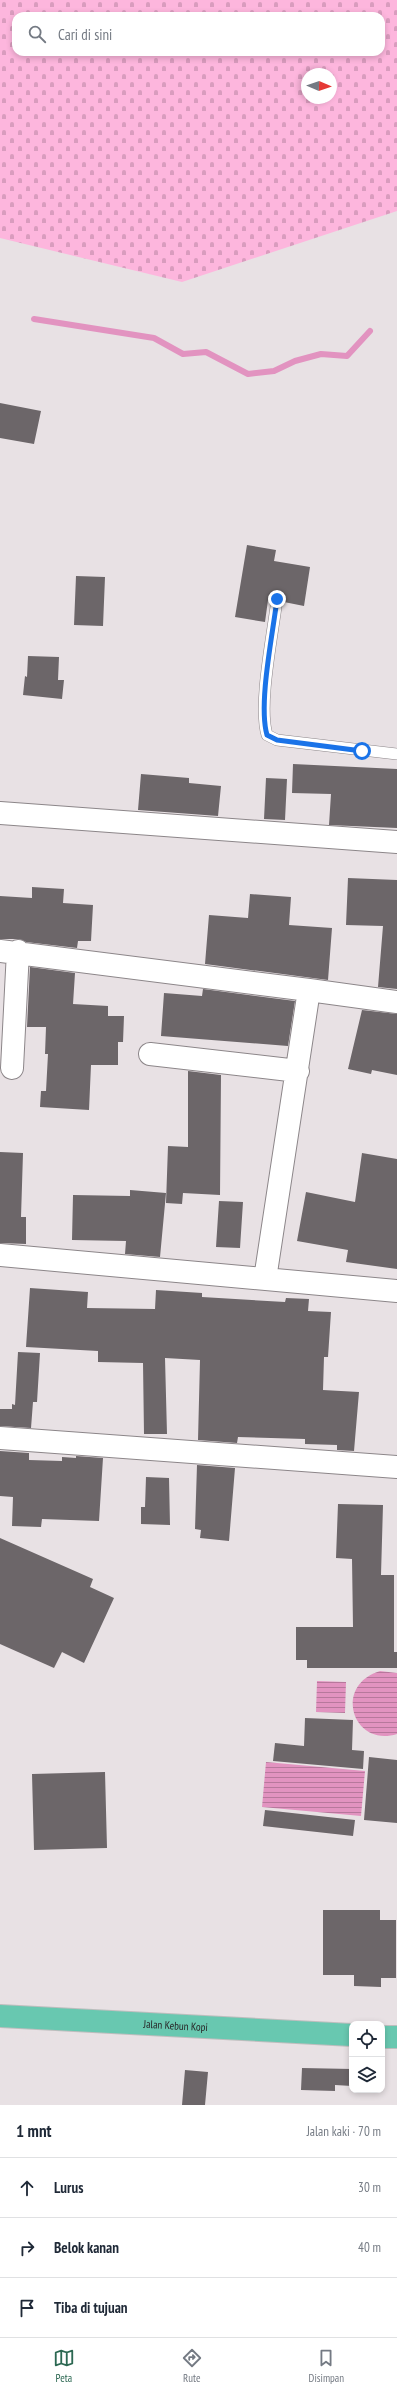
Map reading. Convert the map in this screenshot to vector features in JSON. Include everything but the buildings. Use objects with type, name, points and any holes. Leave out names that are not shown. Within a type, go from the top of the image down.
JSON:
[{"type":"main road","name":"Jalan Kebun Kopi","points":[[0,2016],[349,2035]]},
{"type":"main road","points":[[385,2036],[397,2037]]},
{"type":"street","points":[[0,813],[397,842]]},
{"type":"street","points":[[12,1068],[9,951],[397,1002]]},
{"type":"street","points":[[265,1279],[298,1071],[309,990]]},
{"type":"street","points":[[150,1054],[298,1071]]},
{"type":"street","points":[[0,1255],[397,1291]]},
{"type":"street","points":[[0,1438],[397,1467]]},
{"type":"lane","points":[[277,599],[266,686],[264,725],[267,735],[277,740],[397,754]]},
{"type":"green space","points":[[0,0],[397,0],[397,211],[182,282],[0,238]]},
{"type":"shaded area","points":[[380,1671],[397,1673],[397,1734],[381,1736],[369,1732],[359,1724],[354,1713],[353,1701],[356,1689],[365,1678]]},
{"type":"shaded area","points":[[317,1681],[346,1682],[345,1713],[316,1712]]},
{"type":"shaded area","points":[[266,1762],[365,1771],[361,1816],[262,1807]]},
{"type":"waterway","points":[[34,319],[154,338],[183,354],[206,352],[248,374],[274,371],[295,361],[321,354],[347,356],[370,331]]},
{"type":"route","points":[[277,599],[266,686],[264,725],[267,735],[270,738],[277,740],[362,751]]}]
